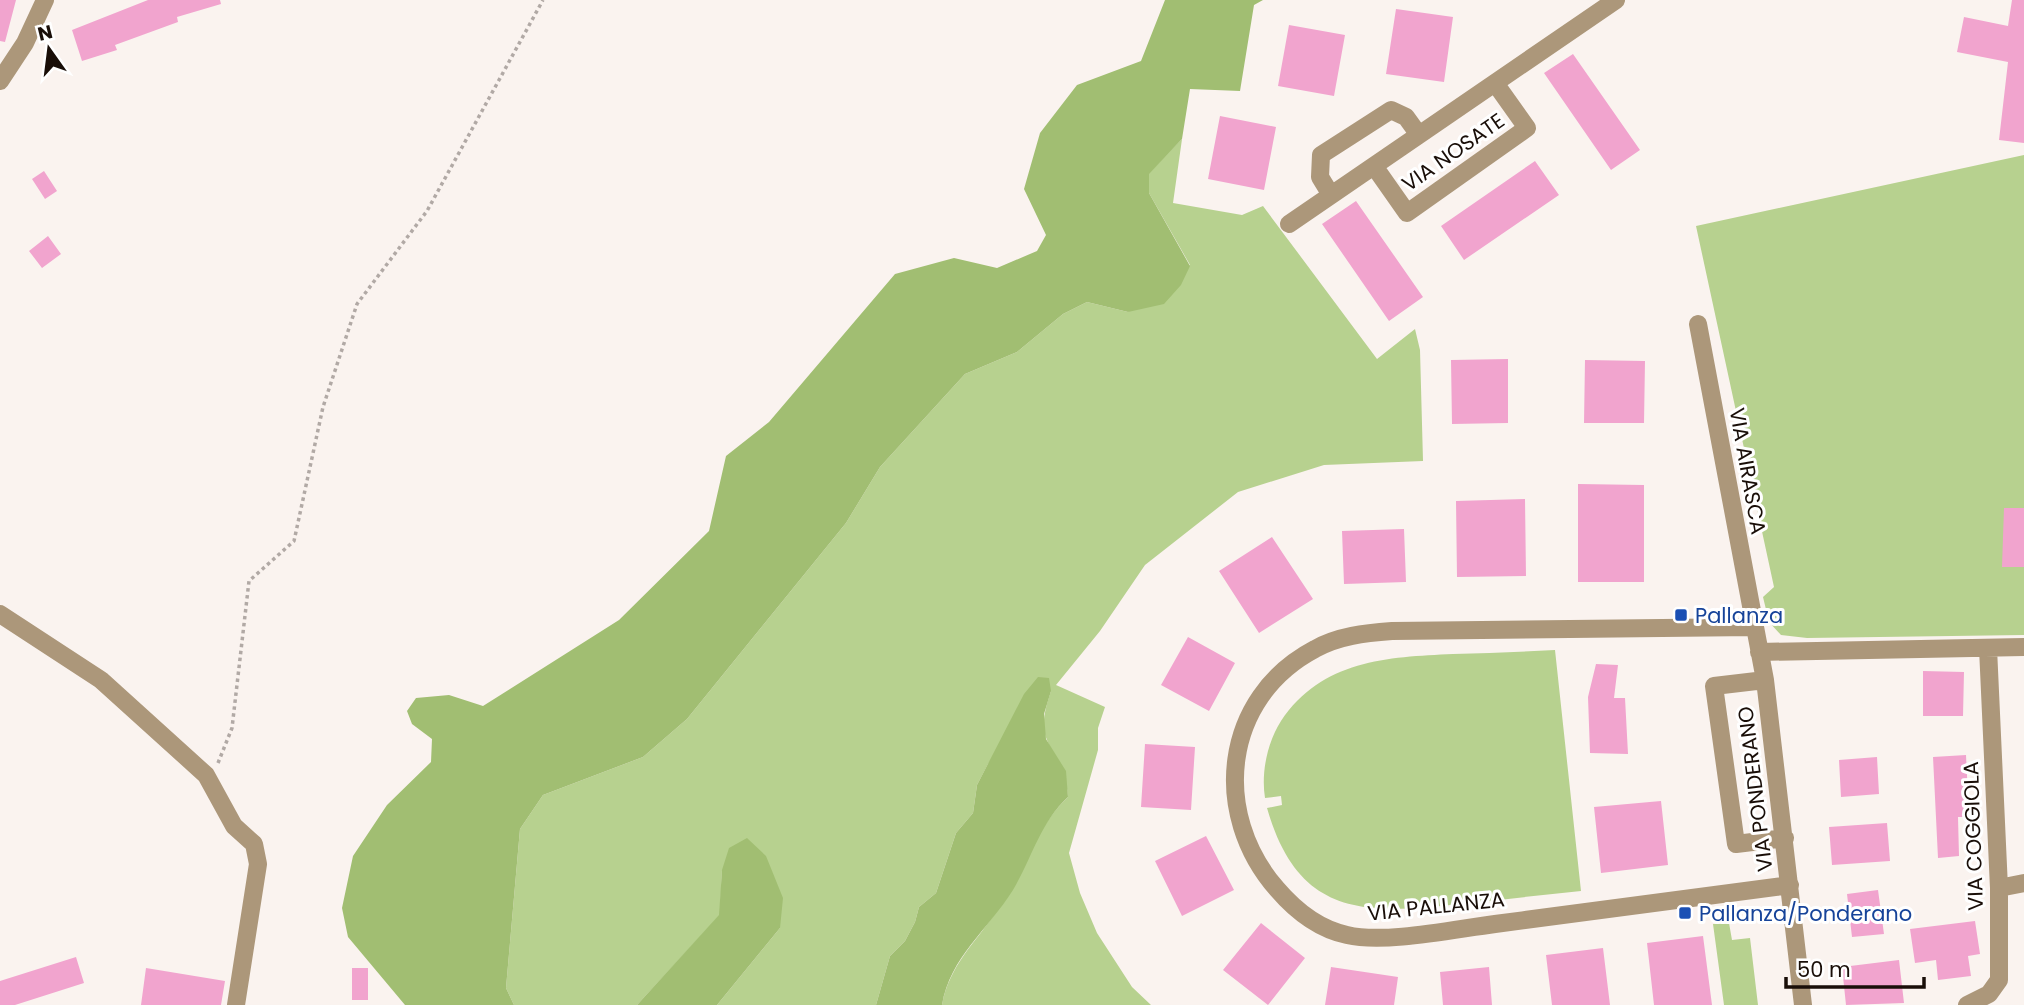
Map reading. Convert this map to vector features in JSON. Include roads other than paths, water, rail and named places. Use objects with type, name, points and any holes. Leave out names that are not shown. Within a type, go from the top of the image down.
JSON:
[{"type":"street","points":[[0,81],[25,43],[45,0]]},
{"type":"street","name":"VIA NOSATE","points":[[1289,224],[1616,0]]},
{"type":"street","name":"VIA NOSATE","points":[[1374,166],[1407,213],[1527,128],[1495,83]]},
{"type":"street","name":"VIA NOSATE","points":[[1331,195],[1320,177],[1321,155],[1391,110],[1406,117],[1419,135]]},
{"type":"street","name":"VIA AIRASCA","points":[[1698,324],[1754,627]]},
{"type":"street","points":[[0,614],[109,686],[211,781],[230,820],[250,840],[257,852],[236,1005]]},
{"type":"street","name":"VIA PONDERANO","points":[[1754,627],[1765,680],[1803,1005]]},
{"type":"street","name":"VIA PALLANZA","points":[[1754,627],[1392,631],[1370,632],[1333,642],[1299,660],[1268,690],[1256,707],[1238,749],[1233,798],[1251,853],[1270,881],[1307,918],[1348,935],[1426,933],[1790,884]]},
{"type":"street","points":[[1759,652],[2024,647]]},
{"type":"street","name":"VIA COGGIOLA","points":[[1966,1005],[1989,994],[1999,980],[1999,888],[1988,648]]},
{"type":"street","points":[[1765,680],[1714,686],[1736,844],[1785,838]]},
{"type":"street","points":[[1999,888],[2024,883]]},
{"type":"place","name":"Pallanza","points":[[1681,615]]},
{"type":"place","name":"Pallanza/Ponderano","points":[[1685,913]]}]
